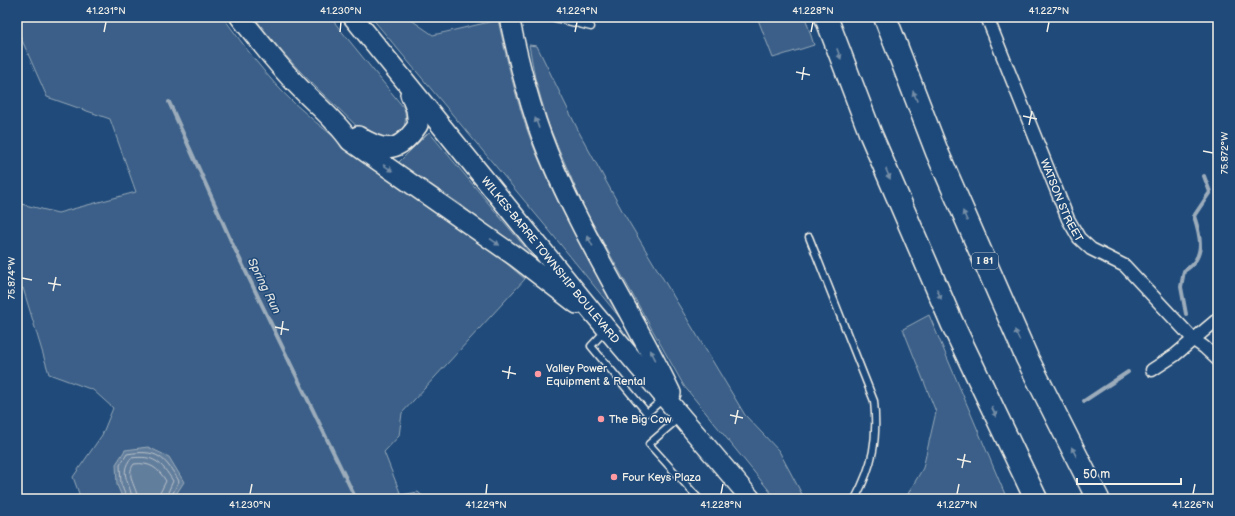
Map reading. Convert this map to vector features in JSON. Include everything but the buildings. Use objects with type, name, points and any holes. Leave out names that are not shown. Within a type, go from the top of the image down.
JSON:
[{"type":"highway","points":[[826,17],[872,135],[952,323],[1036,499]]},
{"type":"highway","name":"I 81","points":[[885,17],[937,152],[1027,358],[1091,497]]},
{"type":"main road","points":[[240,17],[298,86],[338,124],[350,141],[516,257],[601,322]]},
{"type":"main road","name":"WILKES-BARRE TOWNSHIP BOULEVARD","points":[[353,17],[601,322],[668,394]]},
{"type":"main road","points":[[509,17],[519,67],[550,159],[565,192],[668,394],[682,415],[745,495]]},
{"type":"main road","points":[[338,124],[373,145],[396,148],[409,139],[418,125],[416,109],[406,83]]},
{"type":"street","name":"WATSON STREET","points":[[987,17],[1068,219],[1079,238],[1091,249],[1125,266],[1194,340],[1204,346],[1218,360]]},
{"type":"street","points":[[1152,370],[1194,340],[1218,319]]},
{"type":"lane","points":[[551,17],[591,28]]},
{"type":"lane","points":[[809,237],[874,401],[877,429],[872,455],[864,482],[854,499]]},
{"type":"lane","points":[[682,415],[649,444],[699,499]]},
{"type":"shaded area","points":[[21,17],[223,17],[275,83],[315,122],[360,157],[453,222],[525,279],[402,413],[399,436],[384,452],[401,495],[418,492],[426,499],[81,499],[73,477],[102,435],[113,408],[93,390],[49,374],[23,288],[17,289],[17,203],[58,213],[136,192],[110,119],[47,97],[17,29],[17,19]]},
{"type":"shaded area","points":[[254,17],[330,17],[404,108],[404,126],[401,132],[388,139],[381,139],[372,137],[360,129],[283,53]]},
{"type":"shaded area","points":[[371,17],[407,17],[433,35],[498,20],[519,104],[536,153],[565,216],[620,318],[548,229]]},
{"type":"shaded area","points":[[757,17],[805,17],[814,45],[773,58]]},
{"type":"shaded area","points":[[529,45],[537,46],[580,134],[624,214],[745,415],[779,451],[803,496],[802,499],[776,499],[684,386],[585,210],[549,126],[535,78]]},
{"type":"shaded area","points":[[429,132],[544,270],[460,204],[398,163]]},
{"type":"shaded area","points":[[929,315],[1007,499],[905,499],[923,468],[936,412],[903,329]]},
{"type":"water","points":[[148,447],[169,457],[184,482],[173,499],[123,499],[117,485],[116,464],[125,450]]},
{"type":"waterway","name":"Spring Run","points":[[169,102],[232,243],[356,499]]},
{"type":"waterway","points":[[1186,314],[1181,287],[1184,271],[1191,266],[1199,253],[1200,239],[1194,216],[1210,192],[1204,176]]},
{"type":"waterway","points":[[1084,401],[1128,372]]},
{"type":"place","name":"Valley Power Equipment & Rental","points":[[538,374]]},
{"type":"place","name":"The Big Cow","points":[[601,419]]},
{"type":"place","name":"Four Keys Plaza","points":[[614,477]]}]
